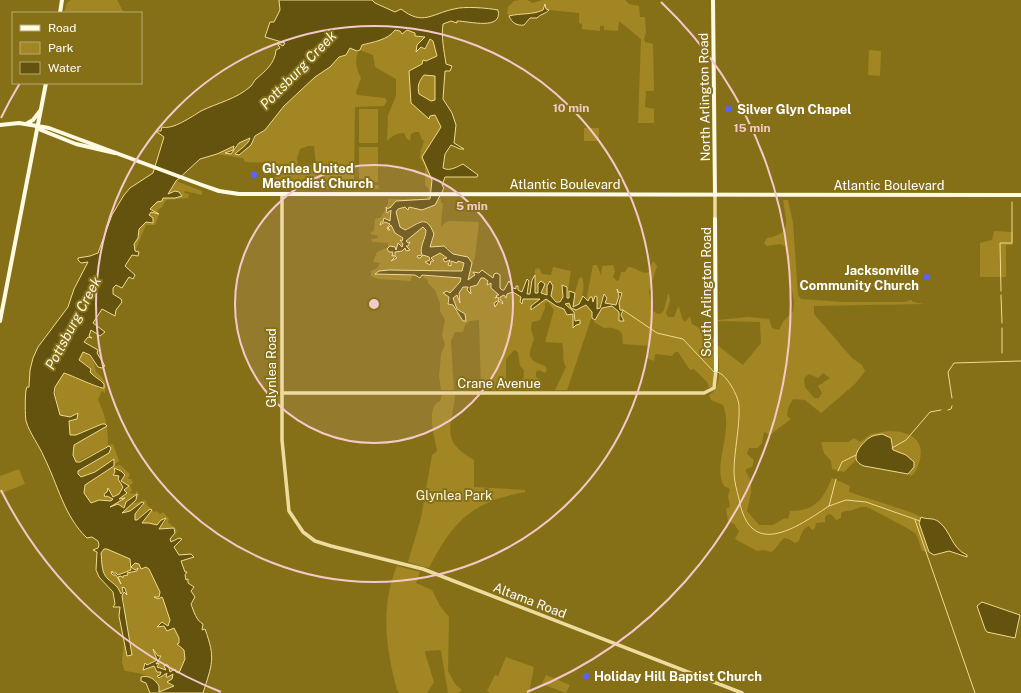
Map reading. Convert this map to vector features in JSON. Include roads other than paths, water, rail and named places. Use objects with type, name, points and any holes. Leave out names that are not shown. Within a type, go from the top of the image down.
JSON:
[{"type":"main road","points":[[60,12],[62,0]]},
{"type":"main road","name":"North Arlington Road","points":[[713,0],[715,195]]},
{"type":"main road","points":[[0,321],[46,84]]},
{"type":"main road","points":[[26,124],[37,116],[42,109]]},
{"type":"main road","name":"Atlantic Boulevard","points":[[0,125],[26,124],[49,128],[185,179],[219,191],[232,193],[1021,195]]},
{"type":"main road","name":"Atlantic Boulevard","points":[[38,126],[41,130],[47,133],[99,151],[115,154]]},
{"type":"main road","points":[[36,138],[47,133]]},
{"type":"main road","name":"South Arlington Road","points":[[715,219],[716,372]]},
{"type":"street","name":"Glynlea Road","points":[[282,194],[282,440],[289,511],[300,528],[307,535]]},
{"type":"street","name":"South Arlington Road","points":[[715,195],[715,219]]},
{"type":"street","name":"South Arlington Road","points":[[714,388],[716,372]]},
{"type":"street","name":"Crane Avenue","points":[[282,393],[704,393],[714,388]]},
{"type":"street","name":"Altama Road","points":[[307,535],[315,541],[331,546],[423,569],[742,693]]},
{"type":"water","name":"Pottsburg Creek","points":[[279,0],[372,0],[375,3],[395,12],[401,9],[415,17],[421,18],[458,8],[498,10],[498,17],[495,21],[490,23],[457,21],[457,23],[451,21],[443,24],[442,29],[446,64],[452,66],[450,71],[445,71],[443,99],[452,113],[456,125],[454,143],[464,149],[451,145],[445,154],[443,168],[451,169],[463,164],[478,175],[477,177],[445,177],[442,185],[444,188],[435,205],[422,210],[409,207],[408,210],[405,207],[398,209],[396,212],[400,227],[405,230],[418,223],[425,222],[434,234],[430,247],[444,246],[453,254],[468,257],[472,263],[468,280],[475,275],[473,272],[479,273],[482,270],[493,278],[494,274],[497,273],[500,275],[500,288],[502,290],[504,290],[509,281],[513,288],[516,289],[516,286],[518,286],[518,290],[522,292],[527,279],[529,281],[527,294],[530,294],[532,280],[535,275],[535,293],[538,293],[538,284],[541,281],[545,284],[541,293],[547,295],[547,286],[550,281],[553,286],[551,296],[556,302],[560,302],[563,297],[562,285],[567,287],[567,298],[569,298],[569,291],[575,293],[573,307],[579,304],[583,296],[588,301],[590,297],[592,297],[593,302],[595,296],[597,297],[597,309],[600,308],[604,294],[607,298],[605,303],[616,305],[619,296],[617,289],[618,292],[622,293],[619,303],[620,310],[623,310],[621,315],[624,321],[619,321],[619,312],[612,306],[602,308],[595,320],[592,318],[592,312],[586,305],[576,310],[571,308],[569,303],[565,304],[574,312],[575,321],[580,320],[580,324],[573,328],[573,314],[567,315],[564,309],[556,306],[546,299],[531,310],[531,306],[540,299],[523,299],[522,304],[520,302],[521,297],[513,292],[507,294],[506,298],[504,295],[500,297],[503,304],[499,301],[495,307],[494,303],[499,300],[498,297],[495,298],[499,295],[491,288],[491,283],[487,285],[488,281],[481,278],[477,285],[470,287],[471,294],[467,290],[468,287],[463,287],[459,293],[460,303],[457,295],[453,298],[457,309],[465,314],[466,321],[463,321],[453,305],[448,304],[449,297],[443,293],[447,291],[450,293],[460,282],[461,278],[422,275],[420,278],[415,275],[375,274],[379,271],[389,270],[462,271],[464,263],[451,261],[451,266],[448,265],[450,260],[445,262],[443,259],[447,258],[440,253],[431,258],[434,261],[431,261],[430,265],[425,262],[430,260],[429,257],[423,255],[418,258],[417,256],[422,255],[421,249],[426,233],[426,230],[423,227],[406,241],[408,243],[410,242],[408,246],[406,246],[410,250],[406,251],[405,248],[402,251],[395,252],[395,256],[397,258],[391,261],[394,258],[394,255],[392,256],[393,252],[389,252],[387,249],[390,246],[395,247],[396,250],[398,243],[402,247],[403,244],[400,240],[402,241],[403,238],[395,233],[391,225],[388,228],[390,230],[388,230],[387,228],[390,224],[385,222],[380,225],[384,218],[390,221],[391,210],[387,213],[386,207],[387,209],[391,207],[396,201],[430,199],[432,180],[422,157],[441,127],[435,115],[430,116],[429,119],[411,103],[409,71],[422,64],[423,60],[426,61],[437,56],[433,41],[430,39],[425,49],[421,47],[416,52],[417,45],[425,37],[415,36],[415,33],[407,30],[402,34],[400,31],[395,30],[384,38],[362,45],[360,50],[357,51],[350,48],[346,55],[339,57],[330,67],[315,77],[284,106],[265,130],[255,136],[251,145],[239,155],[235,154],[246,145],[250,138],[239,143],[231,154],[225,153],[233,150],[234,146],[217,154],[200,159],[176,181],[168,194],[175,191],[179,192],[182,196],[175,198],[163,198],[162,201],[157,202],[150,209],[159,214],[151,212],[149,215],[153,218],[153,223],[146,222],[139,229],[138,238],[134,244],[135,251],[139,252],[138,256],[132,255],[125,266],[135,275],[133,279],[129,277],[122,288],[116,285],[113,288],[113,294],[121,299],[122,302],[116,310],[115,316],[102,309],[93,323],[105,332],[100,336],[91,330],[89,336],[92,338],[88,337],[84,342],[98,350],[97,353],[105,366],[102,368],[98,367],[90,355],[83,352],[79,360],[91,369],[90,372],[104,384],[104,388],[64,373],[55,387],[54,393],[60,415],[70,417],[78,413],[77,419],[69,421],[70,435],[76,435],[102,424],[107,426],[74,445],[73,455],[76,462],[80,462],[109,446],[111,448],[109,453],[78,471],[78,474],[81,477],[95,472],[114,459],[114,466],[85,485],[84,493],[91,503],[99,500],[111,501],[113,499],[107,496],[105,497],[104,494],[107,492],[108,488],[113,497],[119,494],[123,487],[118,479],[119,476],[113,475],[115,472],[114,468],[121,471],[125,475],[121,481],[129,486],[124,490],[127,493],[119,499],[125,498],[110,507],[118,504],[124,508],[126,502],[137,494],[136,500],[122,513],[130,511],[142,502],[144,503],[135,514],[135,520],[150,509],[152,510],[142,523],[157,525],[161,520],[166,518],[159,529],[174,528],[175,533],[170,539],[171,542],[179,538],[182,539],[174,547],[179,555],[191,554],[194,557],[181,561],[185,572],[187,572],[185,575],[186,580],[188,579],[188,583],[194,587],[191,591],[195,597],[191,604],[194,613],[203,624],[202,630],[205,629],[211,648],[212,661],[203,693],[150,693],[146,683],[141,681],[141,677],[149,677],[156,681],[159,686],[159,692],[174,686],[167,682],[172,679],[173,674],[166,677],[167,673],[159,678],[157,676],[160,675],[161,672],[157,672],[154,666],[143,670],[145,663],[147,665],[157,660],[153,649],[158,656],[161,656],[156,664],[159,663],[157,667],[166,670],[164,666],[166,664],[168,665],[170,672],[175,669],[176,672],[179,673],[185,659],[184,650],[177,644],[179,643],[179,638],[174,628],[167,631],[164,626],[157,627],[162,622],[168,626],[170,620],[162,597],[158,599],[154,597],[159,597],[160,592],[149,569],[146,567],[141,569],[139,564],[135,563],[131,567],[135,570],[138,568],[137,571],[127,573],[128,575],[123,576],[123,578],[121,576],[118,577],[121,584],[116,575],[111,573],[112,571],[118,575],[131,570],[130,559],[104,549],[101,553],[104,574],[117,587],[121,594],[123,591],[122,587],[125,588],[127,595],[124,592],[122,596],[132,655],[127,656],[119,616],[120,607],[113,607],[115,604],[113,592],[99,577],[96,570],[97,552],[93,550],[98,548],[98,541],[92,537],[87,538],[79,529],[62,500],[49,468],[26,421],[26,390],[27,387],[29,387],[30,370],[38,347],[68,307],[74,289],[88,262],[81,263],[78,258],[98,253],[112,215],[124,195],[130,188],[153,173],[164,137],[157,131],[161,131],[162,127],[171,127],[182,122],[201,111],[240,94],[251,86],[274,59],[276,50],[280,48],[277,43],[283,46],[285,43],[265,37],[270,22],[274,22],[280,10]],"holes":[[[424,75],[435,76],[435,100],[431,101],[419,94],[418,86]]]},
{"type":"water","points":[[545,4],[546,9],[549,10],[548,11],[537,18],[530,18],[524,25],[515,24],[509,16],[539,12],[543,10]]},
{"type":"water","points":[[882,434],[891,438],[893,450],[906,455],[914,462],[914,467],[908,474],[864,466],[856,460],[857,452],[862,444],[871,437]]},
{"type":"water","points":[[921,517],[939,522],[946,530],[954,544],[967,555],[967,557],[949,551],[934,555],[929,552],[919,523]]},
{"type":"water","points":[[982,602],[1020,615],[1015,638],[987,632],[977,606]]},
{"type":"waterway","points":[[1001,291],[1000,243],[1012,243],[1012,202]]},
{"type":"waterway","points":[[1001,295],[1002,323]]},
{"type":"waterway","points":[[623,310],[657,333],[683,339],[714,372]]},
{"type":"waterway","points":[[1002,328],[1002,353]]},
{"type":"waterway","points":[[952,398],[948,372],[954,363],[1021,361]]},
{"type":"waterway","points":[[717,372],[721,373],[728,381],[739,406],[734,479],[745,518],[753,529],[764,534],[776,534],[789,530],[803,523],[829,506],[836,479]]},
{"type":"waterway","points":[[948,410],[951,409],[952,406]]},
{"type":"waterway","points":[[892,448],[906,440],[930,412],[941,410]]},
{"type":"waterway","points":[[838,471],[842,462],[856,455]]},
{"type":"waterway","points":[[829,506],[846,500],[866,502],[920,521]]},
{"type":"waterway","points":[[915,520],[975,693]]},
{"type":"place","name":"Silver Glyn Chapel","points":[[729,109]]},
{"type":"place","name":"Glynlea United Methodist Church","points":[[254,175]]},
{"type":"place","name":"Jacksonville Community Church","points":[[927,277]]},
{"type":"place","name":"Holiday Hill Baptist Church","points":[[586,676]]},
{"type":"park label","name":"Glynlea Park","points":[[454,495]]}]
